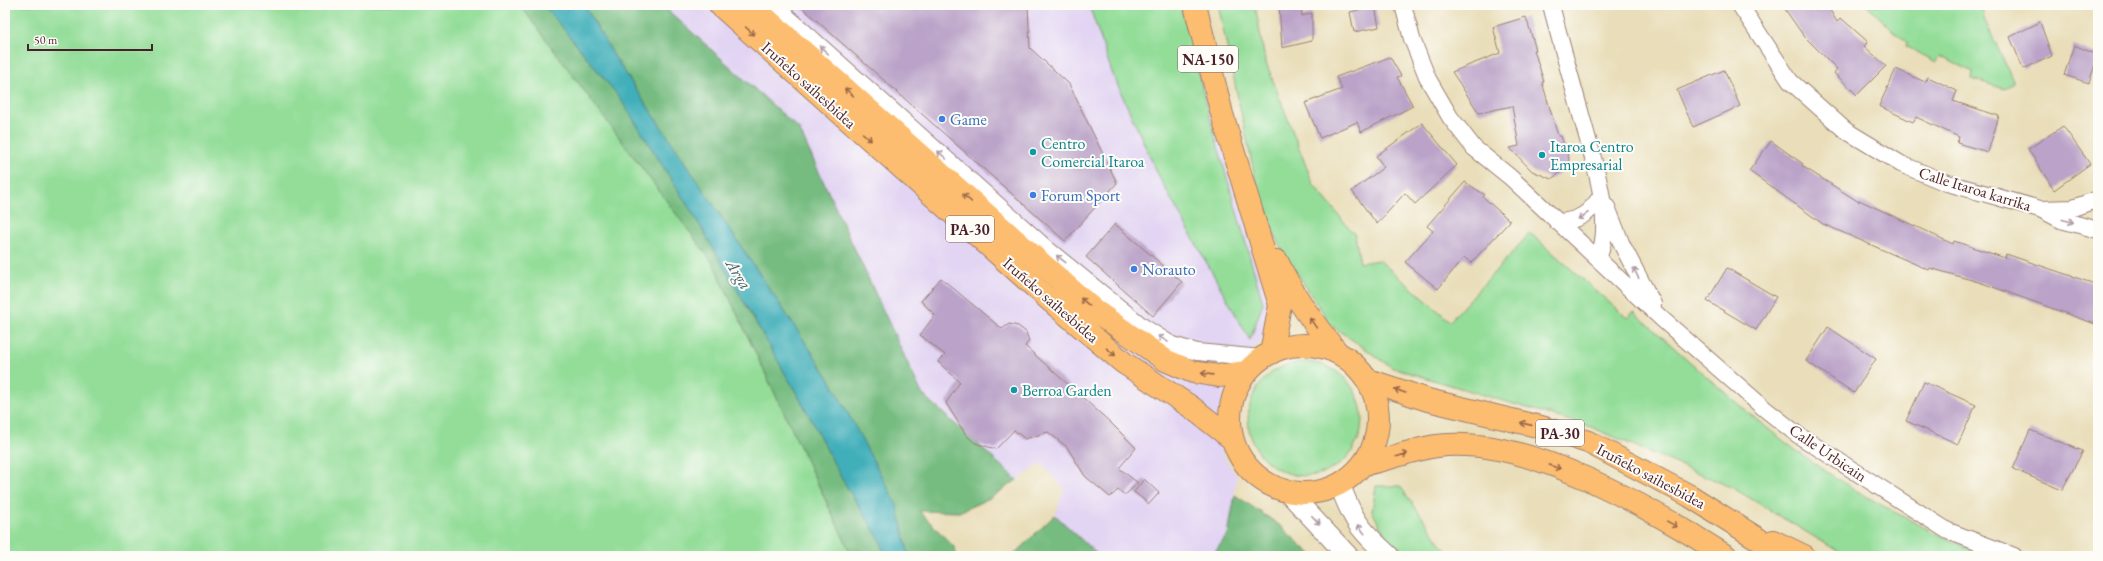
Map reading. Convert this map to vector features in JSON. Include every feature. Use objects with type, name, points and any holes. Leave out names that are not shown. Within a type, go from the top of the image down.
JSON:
[{"type":"main road","name":"Iruñeko saihesbidea","points":[[720,5],[1045,296],[1124,363],[1191,407],[1231,438]]},
{"type":"main road","name":"Iruñeko saihesbidea","points":[[751,5],[1093,309],[1165,360],[1193,372],[1219,376],[1246,372]]},
{"type":"main road","name":"NA-150","points":[[1195,5],[1222,114],[1258,230]]},
{"type":"main road","points":[[1258,230],[1280,305],[1266,356]]},
{"type":"main road","points":[[1258,230],[1272,250],[1285,278],[1314,325],[1338,353]]},
{"type":"main road","name":"PA-30","points":[[1320,346],[1338,353],[1355,364],[1368,380],[1378,408],[1377,437],[1364,464],[1353,476],[1340,485],[1315,493],[1289,493],[1263,482],[1243,463],[1231,438],[1229,415],[1234,392],[1246,372],[1266,356],[1280,348],[1320,346]]},
{"type":"main road","name":"Iruñeko saihesbidea","points":[[1368,380],[1428,400],[1541,427],[1588,442],[1690,496],[1785,556]]},
{"type":"main road","name":"Iruñeko saihesbidea","points":[[1364,464],[1436,446],[1475,445],[1516,452],[1598,483],[1726,556]]},
{"type":"main road","points":[[1737,525],[1804,556]]},
{"type":"street","points":[[774,5],[1047,249],[1142,326],[1172,345],[1197,352],[1266,356]]},
{"type":"street","name":"Calle Urbicain","points":[[1403,5],[1412,38],[1428,79],[1450,117],[1474,148],[1510,177],[1662,319],[1765,409],[1798,434],[1948,531],[2014,556]]},
{"type":"street","points":[[1551,5],[1598,178],[1604,216],[1604,236],[1602,250],[1598,258]]},
{"type":"street","name":"Calle Itaroa karrika","points":[[1740,5],[1790,81],[1845,130],[1901,164],[1944,182],[2040,209],[2061,220],[2098,230]]},
{"type":"street","points":[[1557,222],[1578,219],[1586,215],[1601,196]]},
{"type":"street","points":[[1601,196],[1608,208],[1636,274],[1662,319]]},
{"type":"street","name":"Calle Itaroa karrika","points":[[2040,209],[2073,208],[2098,199]]},
{"type":"street","points":[[1340,485],[1350,513],[1362,530],[1389,556]]},
{"type":"street","points":[[1289,493],[1348,556]]},
{"type":"shaded area","points":[[662,5],[1188,5],[1267,286],[1270,321],[1264,337],[1254,349],[1235,365],[1223,402],[1219,436],[1224,457],[1237,476],[1228,534],[1212,556],[1099,556],[1055,515],[1064,489],[1041,464],[1017,480],[922,394],[799,129]]},
{"type":"green space","points":[[5,5],[522,5],[713,263],[852,556],[5,556]]},
{"type":"green space","points":[[520,5],[544,5],[620,98],[698,222],[809,415],[842,479],[881,541],[884,556],[852,556],[713,263]]},
{"type":"green space","points":[[584,5],[662,5],[799,129],[922,394],[1017,480],[990,498],[959,512],[919,511],[954,547],[957,556],[909,556],[896,505],[829,378],[614,56]]},
{"type":"green space","points":[[1089,5],[1181,5],[1211,122],[1263,303],[1250,340],[1161,181],[1113,75]]},
{"type":"green space","points":[[1218,5],[1255,5],[1265,60],[1313,184],[1355,235],[1360,263],[1379,260],[1450,321],[1530,233],[1627,318],[1634,312],[1732,399],[1783,441],[1809,460],[1890,510],[1984,556],[1846,556],[1733,488],[1591,427],[1393,368],[1332,326],[1282,251],[1261,205]]},
{"type":"green space","points":[[1867,5],[1982,5],[1984,19],[2014,82],[2005,89],[1972,79],[1973,72],[1939,56],[1936,62],[1906,46],[1907,42],[1893,31]]},
{"type":"green space","points":[[1305,362],[1327,366],[1346,378],[1358,397],[1362,419],[1358,441],[1346,460],[1327,472],[1305,476],[1283,472],[1264,460],[1252,441],[1248,419],[1252,397],[1264,378],[1283,366]]},
{"type":"green space","points":[[1376,486],[1400,486],[1450,556],[1408,556],[1388,541],[1372,511]]},
{"type":"green space","points":[[1235,495],[1278,524],[1313,556],[1212,556],[1228,534]]},
{"type":"green space","points":[[1055,515],[1099,556],[1012,556]]},
{"type":"water","name":"Arga","points":[[544,5],[584,5],[614,56],[829,378],[897,505],[909,556],[884,556],[881,541],[842,479],[809,415],[698,222],[620,98]]},
{"type":"building","name":"Centro Comercial Itaroa","points":[[799,5],[1028,5],[1030,48],[1069,84],[1117,183],[1065,241]]},
{"type":"building","points":[[1279,5],[1301,5],[1302,16],[1312,13],[1312,41],[1282,48]]},
{"type":"building","points":[[1782,5],[1827,5],[1837,22],[1841,18],[1868,42],[1864,46],[1886,66],[1857,95],[1834,73],[1837,69],[1803,35]]},
{"type":"building","points":[[1375,6],[1379,27],[1354,32],[1350,12]]},
{"type":"building","points":[[1526,17],[1544,82],[1542,82],[1558,136],[1561,136],[1569,159],[1567,168],[1551,179],[1532,171],[1510,148],[1519,146],[1512,106],[1479,113],[1452,72],[1500,53],[1493,27]]},
{"type":"building","points":[[2040,22],[2052,56],[2023,69],[2010,37]]},
{"type":"building","points":[[2074,45],[2098,55],[2089,83],[2064,75]]},
{"type":"building","points":[[1390,57],[1401,76],[1397,77],[1413,106],[1361,132],[1357,122],[1320,138],[1305,103],[1342,89],[1336,77]]},
{"type":"building","points":[[1896,69],[1925,82],[1928,77],[1957,91],[1953,101],[1999,116],[1988,152],[1957,143],[1959,137],[1916,117],[1913,122],[1879,106]]},
{"type":"building","points":[[1724,70],[1740,106],[1693,127],[1677,90]]},
{"type":"building","points":[[1422,123],[1457,165],[1415,204],[1405,193],[1377,224],[1352,191],[1384,167],[1376,156]]},
{"type":"building","points":[[2063,126],[2090,164],[2054,190],[2028,149]]},
{"type":"building","points":[[1771,141],[1803,164],[1802,166],[1859,202],[1859,200],[1953,244],[1954,241],[2005,258],[2006,254],[2098,285],[2098,325],[1982,283],[1930,268],[1929,270],[1823,224],[1749,171]]},
{"type":"building","points":[[1465,182],[1485,195],[1483,197],[1510,221],[1471,263],[1464,257],[1438,289],[1405,262],[1433,231],[1427,226]]},
{"type":"building","name":"Norauto","points":[[1115,224],[1182,282],[1153,316],[1086,257]]},
{"type":"building","points":[[1727,268],[1776,297],[1756,330],[1707,301]]},
{"type":"building","name":"Berroa Garden","points":[[941,278],[1002,329],[1009,324],[1018,326],[1026,332],[1029,341],[1025,346],[1111,423],[1136,448],[1119,468],[1138,483],[1125,495],[1118,490],[1110,497],[1085,476],[1067,447],[1048,432],[1025,439],[1014,430],[996,449],[975,443],[966,435],[946,403],[960,382],[938,362],[945,355],[920,335],[935,315],[921,301]]},
{"type":"building","points":[[1828,327],[1876,359],[1854,393],[1806,361]]},
{"type":"building","points":[[1924,382],[1976,405],[1958,444],[1906,421]]},
{"type":"building","points":[[2030,430],[2083,451],[2062,490],[2013,469]]},
{"type":"building","points":[[1144,479],[1159,493],[1149,504],[1134,492]]},
{"type":"place","name":"Game","points":[[942,119]]},
{"type":"place","name":"Centro Comercial Itaroa","points":[[1033,152]]},
{"type":"place","name":"Itaroa Centro Empresarial","points":[[1542,155]]},
{"type":"place","name":"Forum Sport","points":[[1033,195]]},
{"type":"place","name":"Norauto","points":[[1134,269]]},
{"type":"place","name":"Berroa Garden","points":[[1014,390]]}]
